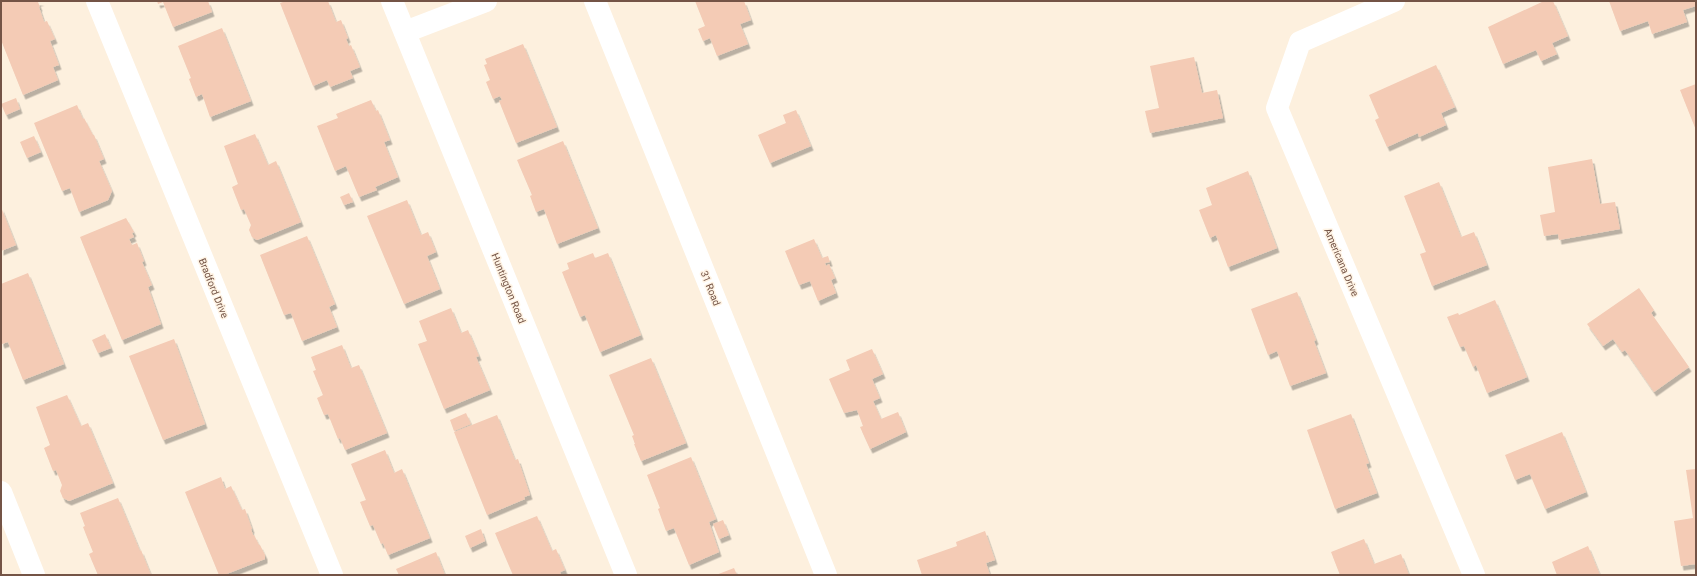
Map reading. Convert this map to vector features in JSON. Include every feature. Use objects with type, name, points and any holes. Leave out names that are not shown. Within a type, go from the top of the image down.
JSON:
[{"type":"street","name":"Bradford Drive","points":[[97,1],[332,575]]},
{"type":"street","name":"Huntington Road","points":[[392,1],[626,575]]},
{"type":"street","points":[[405,32],[486,1]]},
{"type":"street","name":"31 Road","points":[[595,1],[826,575]]},
{"type":"street","name":"Americana Drive","points":[[1394,1],[1300,42],[1277,108],[1474,575]]},
{"type":"street","points":[[1,492],[34,575]]},
{"type":"building","points":[[1,1],[42,1],[38,2],[44,22],[47,21],[55,39],[50,41],[59,65],[53,67],[58,80],[23,95],[1,40]]},
{"type":"building","points":[[157,1],[208,1],[212,12],[173,27],[163,2],[158,4]]},
{"type":"building","points":[[286,1],[328,1],[336,22],[341,20],[348,38],[346,39],[349,46],[351,45],[360,67],[350,71],[353,78],[330,87],[327,80],[313,86],[280,3]]},
{"type":"building","points":[[695,1],[744,1],[751,20],[740,24],[748,44],[717,56],[710,38],[703,41],[698,29],[705,26]]},
{"type":"building","points":[[1544,1],[1553,1],[1568,36],[1552,43],[1557,54],[1541,61],[1536,50],[1503,64],[1488,27]]},
{"type":"building","points":[[1609,1],[1696,1],[1696,6],[1683,10],[1687,22],[1652,34],[1648,21],[1620,31]]},
{"type":"building","points":[[222,28],[251,101],[210,117],[202,94],[196,97],[189,79],[191,78],[178,46]]},
{"type":"building","points":[[523,44],[557,127],[516,143],[499,101],[502,100],[500,96],[493,99],[486,82],[490,80],[484,65],[487,64],[485,59]]},
{"type":"building","points":[[1194,57],[1202,93],[1217,90],[1223,118],[1150,133],[1145,111],[1159,108],[1150,66]]},
{"type":"building","points":[[1436,65],[1455,107],[1441,113],[1446,125],[1419,137],[1418,133],[1387,147],[1375,120],[1379,118],[1369,95]]},
{"type":"building","points":[[1696,84],[1696,130],[1680,90]]},
{"type":"building","points":[[16,98],[20,109],[6,115],[1,104]]},
{"type":"building","points":[[371,100],[376,111],[378,110],[390,140],[384,142],[398,177],[375,187],[377,190],[359,197],[346,166],[335,171],[317,126],[338,118],[336,114]]},
{"type":"building","points":[[77,105],[83,119],[84,118],[94,135],[104,159],[99,161],[112,191],[108,200],[79,212],[70,188],[62,191],[34,123]]},
{"type":"building","points":[[796,110],[811,146],[770,163],[758,135],[786,123],[783,115]]},
{"type":"building","points":[[255,134],[268,165],[276,161],[301,222],[257,240],[252,237],[249,230],[251,225],[244,209],[241,210],[232,187],[238,184],[224,146]]},
{"type":"building","points":[[34,136],[41,152],[27,158],[20,142]]},
{"type":"building","points":[[563,141],[598,228],[557,244],[544,209],[536,212],[530,196],[532,195],[517,160]]},
{"type":"building","points":[[1592,159],[1600,204],[1615,202],[1620,229],[1559,240],[1558,234],[1544,236],[1540,215],[1555,212],[1548,167]]},
{"type":"building","points":[[1248,171],[1277,248],[1228,267],[1216,235],[1210,238],[1199,210],[1212,205],[1206,188]]},
{"type":"building","points":[[1439,182],[1461,237],[1474,232],[1487,265],[1432,286],[1420,254],[1426,252],[1404,196]]},
{"type":"building","points":[[349,193],[353,202],[344,205],[340,197]]},
{"type":"building","points":[[407,200],[421,235],[428,232],[436,252],[427,256],[440,289],[404,304],[367,216]]},
{"type":"building","points":[[1,207],[16,245],[1,251]]},
{"type":"building","points":[[126,218],[134,232],[132,233],[134,237],[129,239],[132,245],[137,243],[144,261],[142,262],[152,285],[148,287],[161,324],[122,340],[80,237]]},
{"type":"building","points":[[307,236],[335,304],[329,307],[337,327],[302,341],[291,313],[284,315],[260,255]]},
{"type":"building","points":[[814,239],[822,258],[828,256],[830,262],[825,263],[826,266],[829,264],[835,278],[831,280],[836,293],[818,301],[810,281],[799,285],[785,251]]},
{"type":"building","points":[[593,253],[595,258],[608,253],[641,335],[600,352],[585,315],[580,317],[562,272],[569,269],[567,263]]},
{"type":"building","points":[[28,273],[64,364],[23,380],[8,342],[2,344],[1,341],[1,284]]},
{"type":"building","points":[[1639,288],[1654,310],[1651,313],[1689,367],[1654,392],[1625,350],[1622,352],[1613,339],[1603,346],[1587,324]]},
{"type":"building","points":[[1297,292],[1316,340],[1314,341],[1326,373],[1290,386],[1277,351],[1268,355],[1251,309]]},
{"type":"building","points":[[1495,300],[1527,377],[1487,393],[1476,365],[1473,367],[1464,346],[1460,347],[1447,317],[1458,313],[1459,315]]},
{"type":"building","points":[[451,308],[461,333],[468,330],[479,356],[476,357],[490,390],[444,409],[418,344],[427,341],[419,321]]},
{"type":"building","points":[[105,334],[111,348],[98,353],[92,340]]},
{"type":"building","points":[[174,339],[205,424],[163,440],[129,356]]},
{"type":"building","points":[[342,345],[351,368],[359,365],[387,433],[345,450],[340,438],[338,439],[328,414],[324,415],[317,398],[323,395],[313,371],[316,370],[311,357]]},
{"type":"building","points":[[872,349],[883,374],[872,379],[880,398],[873,401],[881,419],[898,412],[906,432],[870,449],[860,427],[863,426],[857,410],[844,413],[829,379],[850,370],[846,360]]},
{"type":"building","points":[[651,358],[686,443],[641,461],[634,444],[632,436],[634,435],[609,375]]},
{"type":"building","points":[[67,395],[81,426],[88,423],[113,483],[69,501],[63,498],[60,491],[62,485],[56,470],[53,471],[44,448],[50,445],[36,407]]},
{"type":"building","points":[[466,413],[471,424],[454,431],[450,420]]},
{"type":"building","points":[[1351,414],[1369,463],[1366,464],[1377,493],[1335,509],[1307,430]]},
{"type":"building","points":[[497,415],[515,460],[518,459],[530,495],[524,497],[525,499],[487,515],[454,432]]},
{"type":"building","points":[[1562,432],[1586,492],[1545,509],[1530,474],[1515,480],[1505,455]]},
{"type":"building","points":[[385,450],[394,473],[402,469],[430,538],[388,555],[383,543],[381,544],[373,525],[370,526],[360,502],[366,500],[351,464]]},
{"type":"building","points":[[691,457],[716,519],[709,522],[719,552],[689,565],[674,528],[666,531],[658,509],[660,508],[647,475]]},
{"type":"building","points":[[1696,469],[1696,564],[1681,566],[1674,521],[1693,518],[1686,470]]},
{"type":"building","points":[[221,477],[225,489],[231,486],[242,510],[245,509],[253,535],[265,555],[265,559],[224,575],[219,575],[185,492]]},
{"type":"building","points":[[118,498],[151,575],[98,575],[89,554],[93,552],[83,527],[85,526],[80,513]]},
{"type":"building","points":[[537,516],[552,551],[556,549],[565,570],[560,572],[561,575],[513,575],[495,533]]},
{"type":"building","points":[[723,520],[729,535],[719,539],[713,524]]},
{"type":"building","points":[[481,529],[485,541],[470,548],[465,536]]},
{"type":"building","points":[[985,531],[995,560],[986,563],[990,575],[922,575],[917,560],[957,546],[956,542]]},
{"type":"building","points":[[1364,539],[1374,564],[1401,554],[1409,575],[1340,575],[1331,552]]},
{"type":"building","points":[[1588,546],[1600,575],[1557,575],[1552,562]]},
{"type":"building","points":[[436,552],[445,575],[399,575],[396,569]]},
{"type":"building","points":[[734,568],[737,575],[716,575]]}]
